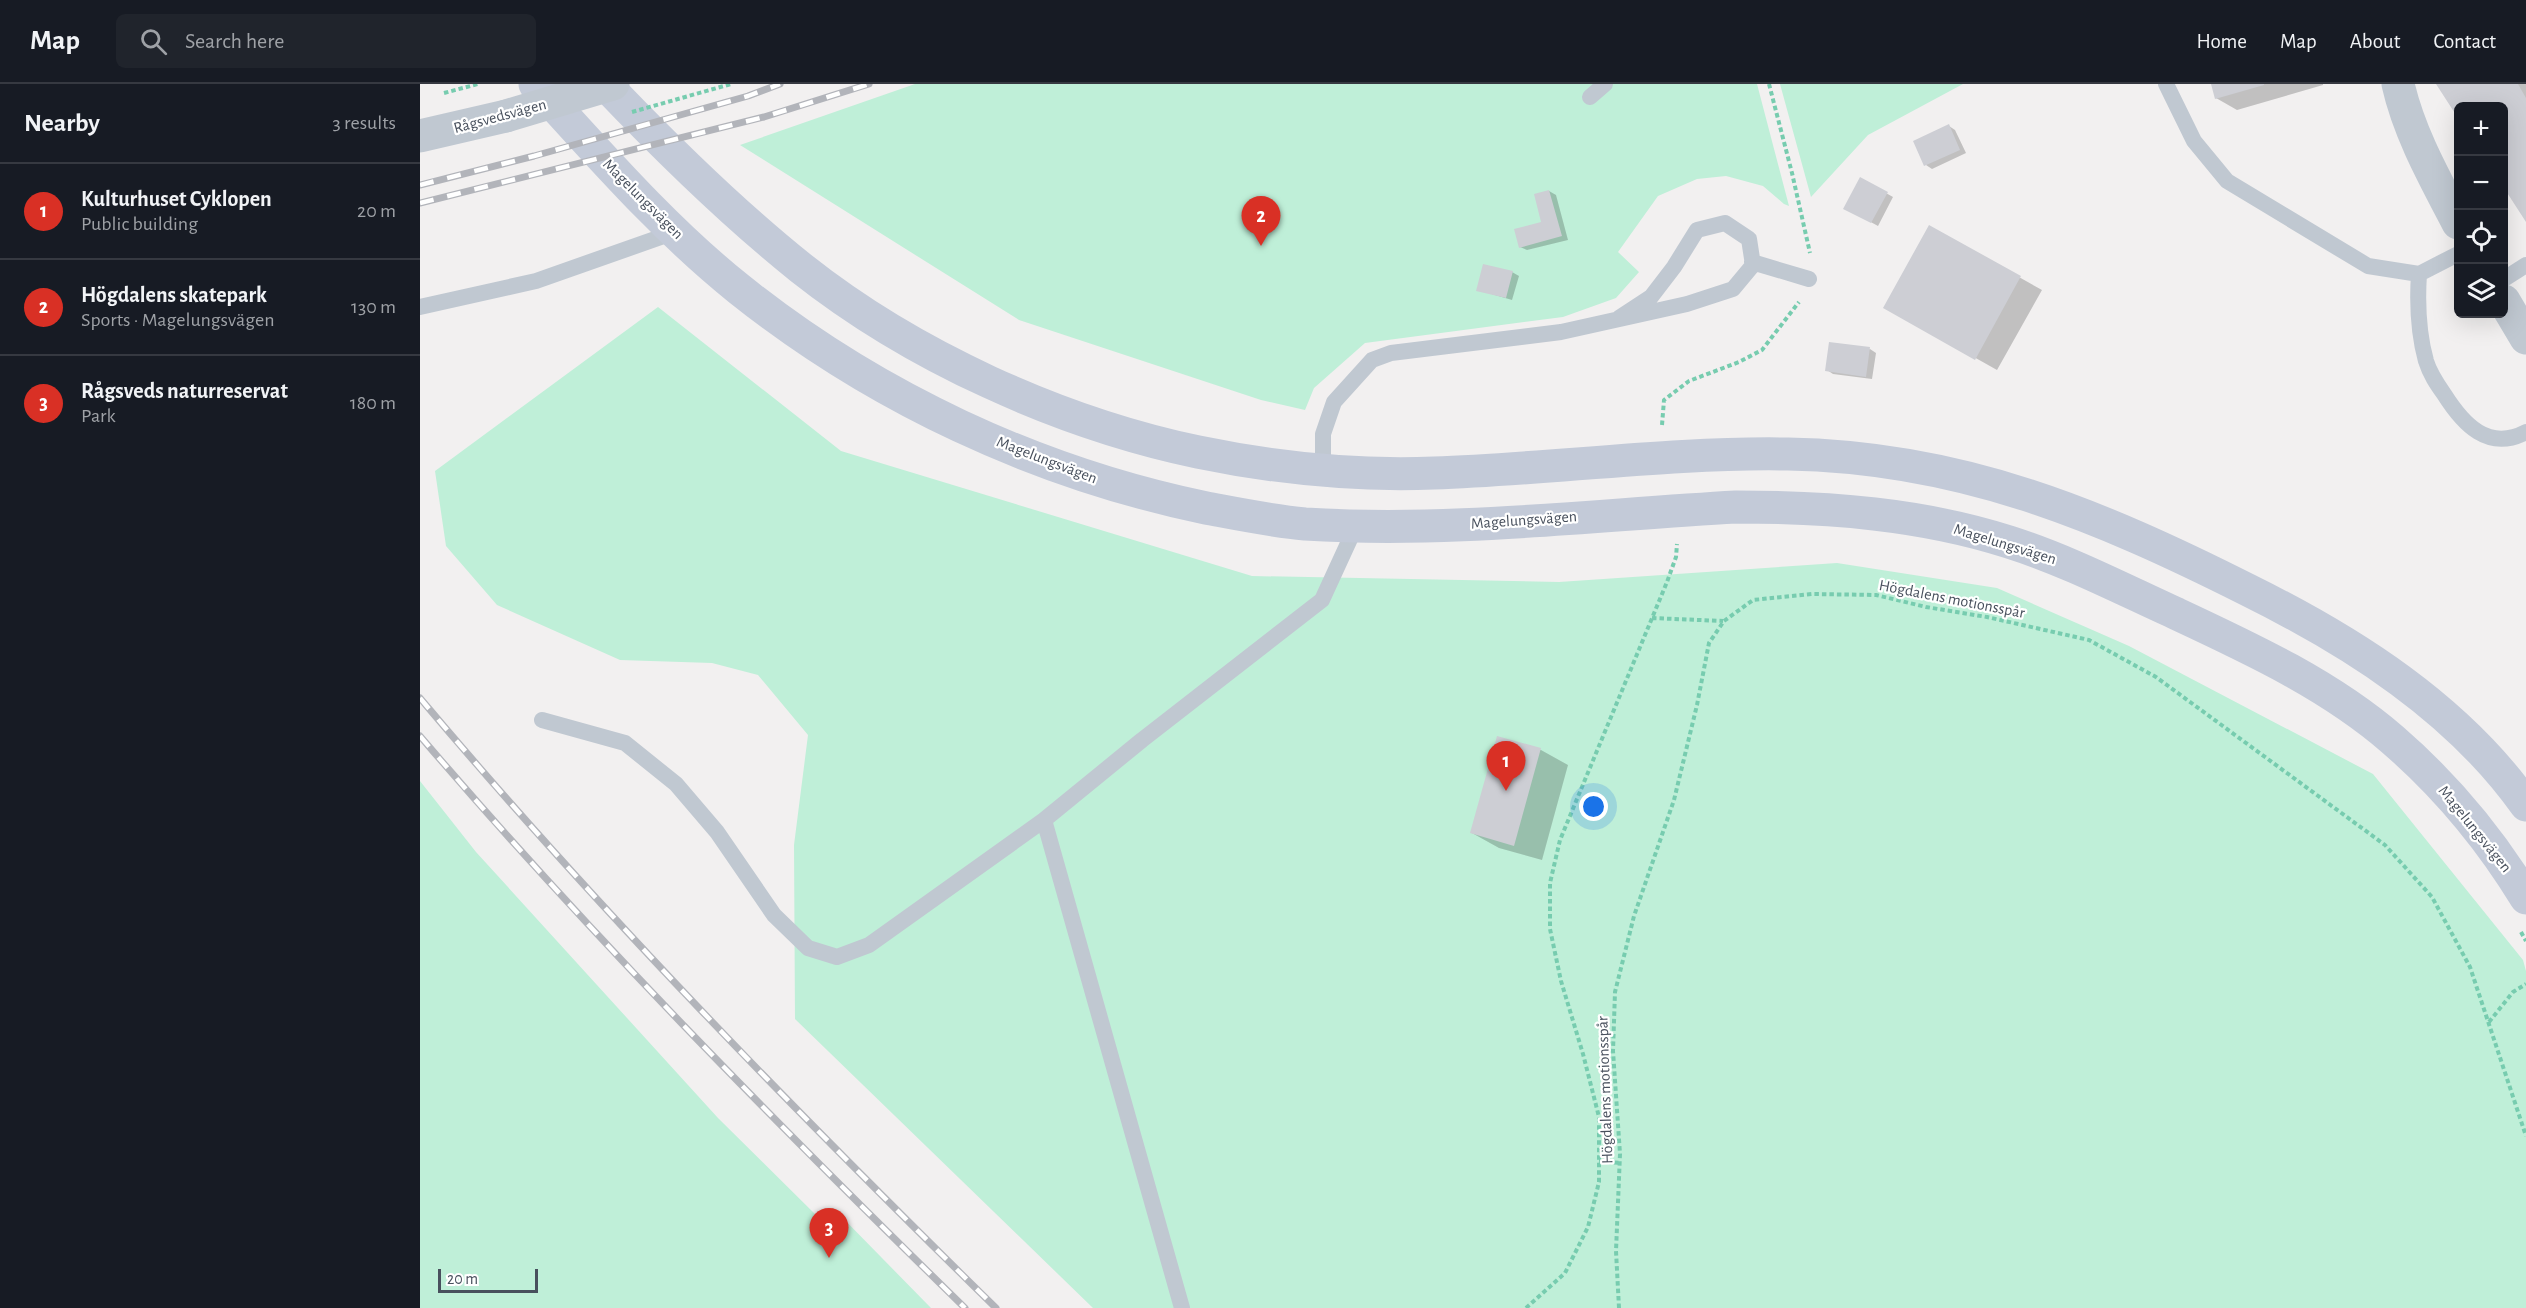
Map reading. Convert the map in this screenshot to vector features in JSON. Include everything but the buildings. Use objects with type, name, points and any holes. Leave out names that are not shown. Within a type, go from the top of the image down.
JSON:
[{"type":"main road","name":"Magelungsvägen","points":[[535,84],[675,232],[738,288],[828,354],[931,412],[993,440],[1095,480],[1163,499],[1289,522],[1356,526],[1480,524],[1670,511],[1778,507],[1897,516],[2009,542],[2104,580],[2268,659],[2340,701],[2392,739],[2449,794],[2508,868],[2526,898]]},
{"type":"main road","points":[[605,84],[674,156],[804,271],[858,309],[924,347],[1022,396],[1078,418],[1192,451],[1245,461],[1323,471],[1428,473],[1665,458],[1792,454],[1855,458],[1944,471],[2004,486],[2060,504],[2191,561],[2261,596],[2364,654],[2449,720],[2481,752],[2526,805]]},
{"type":"street","name":"Rågsvedsvägen","points":[[420,136],[506,116],[613,84]]},
{"type":"street","points":[[2398,84],[2415,134],[2454,215]]},
{"type":"street","points":[[2508,308],[2526,338]]},
{"type":"lane","points":[[1590,97],[1605,84]]},
{"type":"lane","points":[[2166,84],[2194,141],[2227,181],[2368,266],[2419,274],[2454,256]]},
{"type":"lane","points":[[1323,471],[1323,434],[1335,402],[1372,360],[1391,353],[1561,332],[1687,304],[1733,289],[1753,264],[1749,239],[1725,223],[1696,230],[1674,267],[1651,297],[1619,318]]},
{"type":"lane","points":[[420,307],[536,281],[675,232]]},
{"type":"lane","points":[[1752,262],[1809,279]]},
{"type":"lane","points":[[2508,276],[2526,265]]},
{"type":"lane","points":[[2419,274],[2417,309],[2426,360],[2430,372],[2454,411],[2473,431],[2498,439],[2518,436],[2526,432]]},
{"type":"lane","points":[[542,720],[626,743],[676,784],[717,831],[774,915],[808,948],[837,957],[869,945],[1044,820],[1142,740],[1322,600],[1356,526]]},
{"type":"lane","points":[[1044,820],[1182,1308]]},
{"type":"path","points":[[1526,1308],[1564,1273],[1588,1227],[1599,1182],[1599,1117],[1583,1054],[1560,981],[1550,929],[1550,883],[1560,840],[1676,557],[1677,528],[1670,511]]},
{"type":"path","name":"Högdalens motionsspår","points":[[1619,1308],[1616,1251],[1620,1163],[1613,1051],[1615,992],[1634,916],[1674,800],[1709,643],[1724,621],[1753,600],[1812,594],[1876,596],[1987,617],[2090,640],[2156,677],[2385,845],[2432,897],[2470,967],[2526,1136]]},
{"type":"path","points":[[1652,618],[1724,621]]},
{"type":"path","points":[[2489,1022],[2513,992],[2526,984]]},
{"type":"path","points":[[1599,1161],[1620,1163]]},
{"type":"green space","points":[[915,84],[1757,84],[1789,206],[1763,186],[1726,176],[1697,179],[1658,196],[1618,252],[1639,272],[1616,298],[1563,317],[1365,343],[1314,388],[1305,410],[1261,400],[1019,320],[740,145]]},
{"type":"green space","points":[[1780,84],[1963,84],[1868,135],[1811,197]]},
{"type":"green space","points":[[658,307],[841,451],[1252,576],[1559,582],[1837,563],[1997,588],[2129,646],[2373,774],[2523,960],[2526,971],[2526,1308],[1093,1308],[795,1019],[794,845],[808,735],[758,675],[712,663],[620,660],[497,605],[446,546],[435,471]]},
{"type":"green space","points":[[420,781],[476,852],[718,1118],[820,1219],[833,1208],[931,1308],[420,1308]]},
{"type":"railway","points":[[420,185],[534,156],[748,96],[780,84]]},
{"type":"railway","points":[[420,203],[764,117],[869,84]]},
{"type":"railway","points":[[420,698],[488,778],[700,1010],[996,1308]]},
{"type":"railway","points":[[420,736],[551,884],[686,1028],[965,1308]]},
{"type":"place","name":"Högdalens skatepark","points":[[1261,246]]},
{"type":"place","name":"Kulturhuset Cyklopen","points":[[1506,791]]},
{"type":"place","name":"Rågsveds naturreservat","points":[[829,1258]]}]
